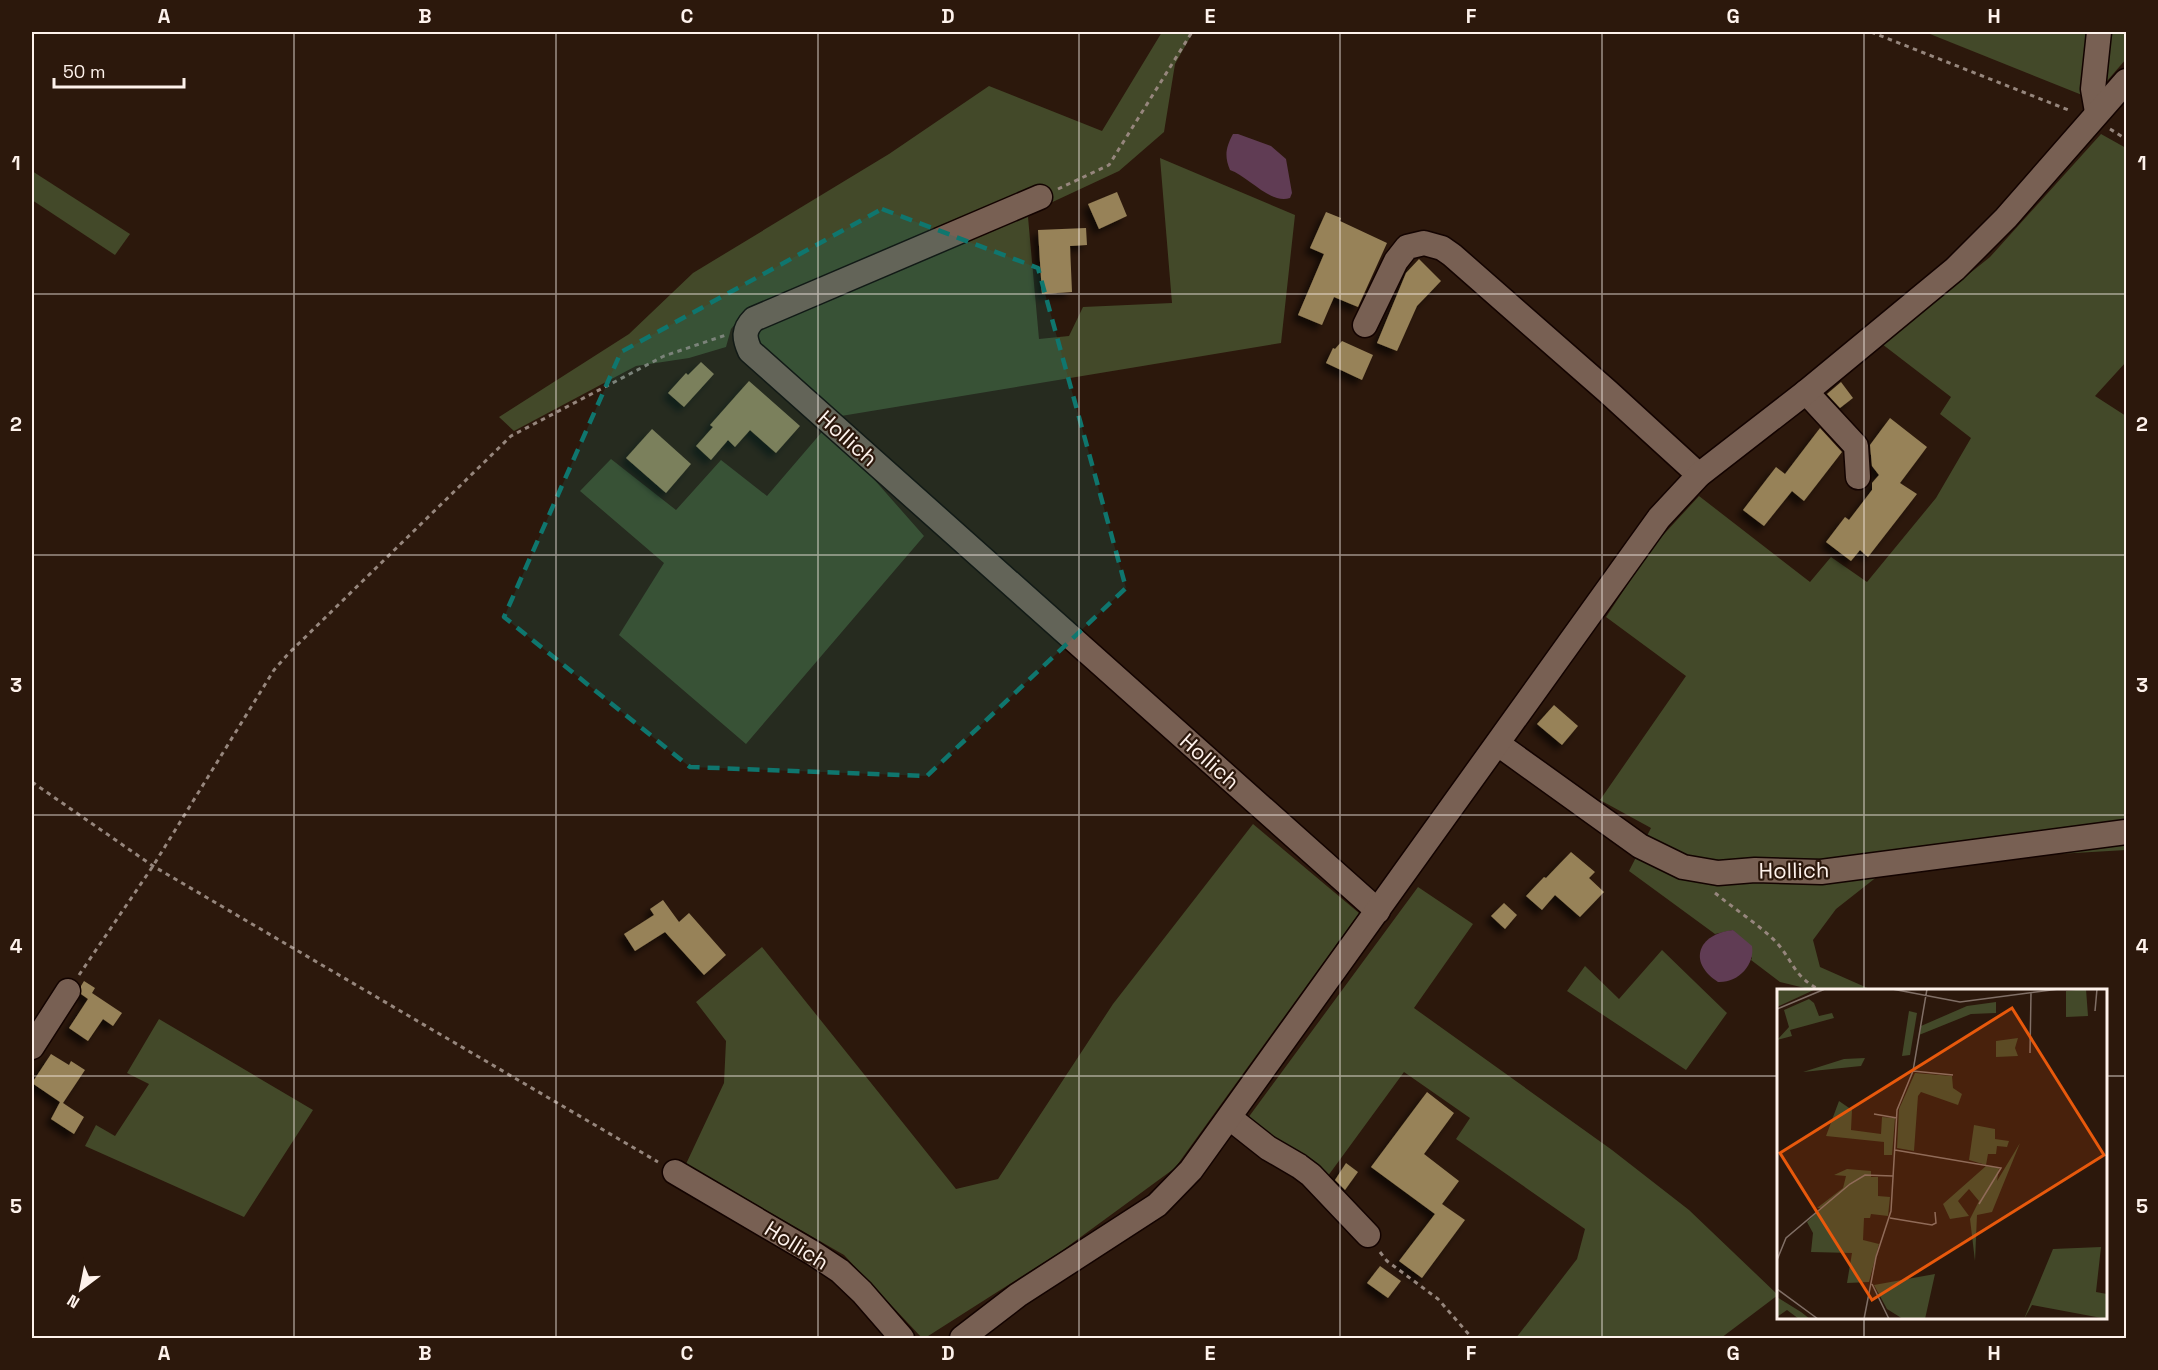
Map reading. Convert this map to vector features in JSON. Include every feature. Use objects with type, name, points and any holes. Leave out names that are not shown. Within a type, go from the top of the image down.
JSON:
[{"type":"street","points":[[2095,116],[2093,89],[2099,32]]},
{"type":"street","points":[[962,1338],[1018,1295],[1157,1205],[1191,1170],[1659,518],[1700,475],[1806,392],[1955,268],[2006,218],[2127,81]]},
{"type":"street","points":[[745,334],[748,326],[754,320],[1040,197]]},
{"type":"street","points":[[1365,324],[1396,261],[1407,247],[1424,243],[1442,248],[1519,313],[1700,475]]},
{"type":"street","name":"Hollich","points":[[745,334],[750,351],[1378,911]]},
{"type":"street","points":[[1806,392],[1856,446],[1858,477]]},
{"type":"street","name":"Hollich","points":[[1498,744],[1640,846],[1683,867],[1718,873],[1755,870],[1821,872],[2127,832]]},
{"type":"street","points":[[32,1047],[68,991]]},
{"type":"street","points":[[1230,1118],[1268,1148],[1299,1166],[1368,1235]]},
{"type":"street","name":"Hollich","points":[[675,1172],[840,1271],[862,1292],[902,1338]]},
{"type":"path","points":[[1040,197],[1109,165],[1192,32]]},
{"type":"path","points":[[1871,32],[2095,116]]},
{"type":"path","points":[[68,991],[153,866],[274,670],[511,436],[664,356],[736,332],[745,334]]},
{"type":"path","points":[[32,782],[153,866],[675,1172]]},
{"type":"path","points":[[1708,888],[1777,943],[1793,968],[1810,986],[1818,989]]},
{"type":"path","points":[[1368,1235],[1387,1261],[1438,1299],[1473,1338]]},
{"type":"highlighted area","points":[[882,209],[1038,268],[1126,588],[927,776],[690,767],[504,617],[621,352]]},
{"type":"green space","points":[[1162,32],[1193,32],[1175,64],[1164,132],[1119,171],[1044,206],[1028,217],[1039,339],[1069,336],[1083,307],[1172,303],[1160,158],[1295,215],[1281,343],[835,417],[757,349],[753,331],[855,281],[823,276],[742,316],[731,329],[726,347],[689,358],[636,366],[514,431],[499,417],[629,334],[693,273],[889,154],[989,86],[1102,131]]},
{"type":"green space","points":[[1925,32],[2086,32],[2082,95]]},
{"type":"green space","points":[[2104,32],[2126,32],[2126,59],[2101,88]]},
{"type":"green space","points":[[2101,134],[2126,148],[2126,362],[2095,396],[2126,416],[2126,850],[1975,859],[1883,872],[1836,909],[1813,940],[1820,967],[1870,989],[1809,989],[1780,982],[1751,960],[1752,958],[1733,930],[1715,934],[1629,871],[1651,828],[1600,800],[1686,676],[1606,617],[1653,546],[1699,496],[1810,582],[1831,557],[1867,582],[1936,498],[1971,438],[1940,414],[1951,397],[1882,344],[1990,257]]},
{"type":"green space","points":[[32,171],[130,234],[115,255],[32,200]]},
{"type":"green space","points":[[827,426],[924,536],[746,744],[619,635],[664,563],[580,491],[611,459],[676,510],[721,460],[767,496]]},
{"type":"green space","points":[[1253,824],[1359,913],[1175,1168],[1063,1250],[925,1338],[922,1338],[844,1255],[686,1164],[724,1083],[726,1041],[696,1002],[762,947],[956,1189],[998,1179],[1113,1004]]},
{"type":"green space","points":[[1418,887],[1473,924],[1414,1008],[1612,1150],[1689,1210],[1777,1296],[1721,1338],[1516,1338],[1577,1259],[1585,1229],[1456,1139],[1470,1118],[1404,1072],[1325,1180],[1245,1122]]},
{"type":"green space","points":[[1662,950],[1727,1013],[1686,1070],[1567,991],[1585,966],[1619,999]]},
{"type":"green space","points":[[159,1019],[313,1110],[244,1217],[85,1146],[96,1125],[115,1136],[149,1084],[127,1073]]},
{"type":"shaded area","points":[[1233,134],[1271,146],[1286,159],[1292,193],[1290,198],[1283,199],[1267,194],[1230,170],[1227,152]]},
{"type":"shaded area","points":[[1733,930],[1752,946],[1751,960],[1744,972],[1738,976],[1725,982],[1718,982],[1702,966],[1701,950],[1712,937]]},
{"type":"building","points":[[1117,192],[1127,216],[1099,229],[1088,204]]},
{"type":"building","points":[[1326,212],[1387,243],[1358,307],[1334,297],[1322,325],[1298,315],[1324,254],[1310,248]]},
{"type":"building","points":[[1086,228],[1087,245],[1070,246],[1072,292],[1042,294],[1038,230]]},
{"type":"building","points":[[1419,259],[1441,281],[1417,306],[1397,351],[1377,343],[1406,273]]},
{"type":"building","points":[[1342,341],[1373,355],[1362,380],[1326,363],[1333,348],[1335,349]]},
{"type":"building","points":[[701,362],[714,374],[684,407],[668,393],[686,373],[688,375]]},
{"type":"building","points":[[749,381],[800,426],[776,453],[750,430],[735,447],[728,440],[711,460],[696,446],[713,427],[710,425]]},
{"type":"building","points":[[1841,382],[1853,398],[1840,408],[1827,394]]},
{"type":"building","points":[[1890,418],[1927,447],[1900,483],[1917,494],[1868,557],[1860,550],[1851,561],[1826,542],[1845,517],[1849,520],[1872,490],[1872,483],[1879,475],[1872,466],[1870,445]]},
{"type":"building","points":[[1820,428],[1842,452],[1804,501],[1792,491],[1764,526],[1743,510],[1776,467],[1785,474]]},
{"type":"building","points":[[652,429],[691,464],[666,493],[626,458]]},
{"type":"building","points":[[1554,705],[1578,726],[1562,745],[1537,724]]},
{"type":"building","points":[[1571,852],[1595,872],[1589,878],[1604,892],[1580,917],[1555,895],[1542,910],[1526,896]]},
{"type":"building","points":[[663,900],[679,922],[689,913],[726,955],[704,975],[665,932],[635,951],[624,934],[654,915],[650,909]]},
{"type":"building","points":[[1504,903],[1517,915],[1505,929],[1491,916]]},
{"type":"building","points":[[84,981],[95,988],[92,993],[122,1013],[113,1026],[103,1019],[88,1041],[69,1028],[88,999],[81,994]]},
{"type":"building","points":[[51,1054],[69,1065],[71,1061],[85,1070],[63,1103],[84,1117],[74,1134],[51,1119],[60,1102],[32,1083]]},
{"type":"building","points":[[1427,1092],[1454,1113],[1424,1154],[1459,1181],[1442,1204],[1465,1220],[1422,1278],[1399,1261],[1435,1214],[1371,1167]]},
{"type":"building","points":[[1346,1163],[1358,1172],[1345,1190],[1335,1180]]},
{"type":"building","points":[[1380,1266],[1401,1281],[1388,1298],[1367,1283]]}]
